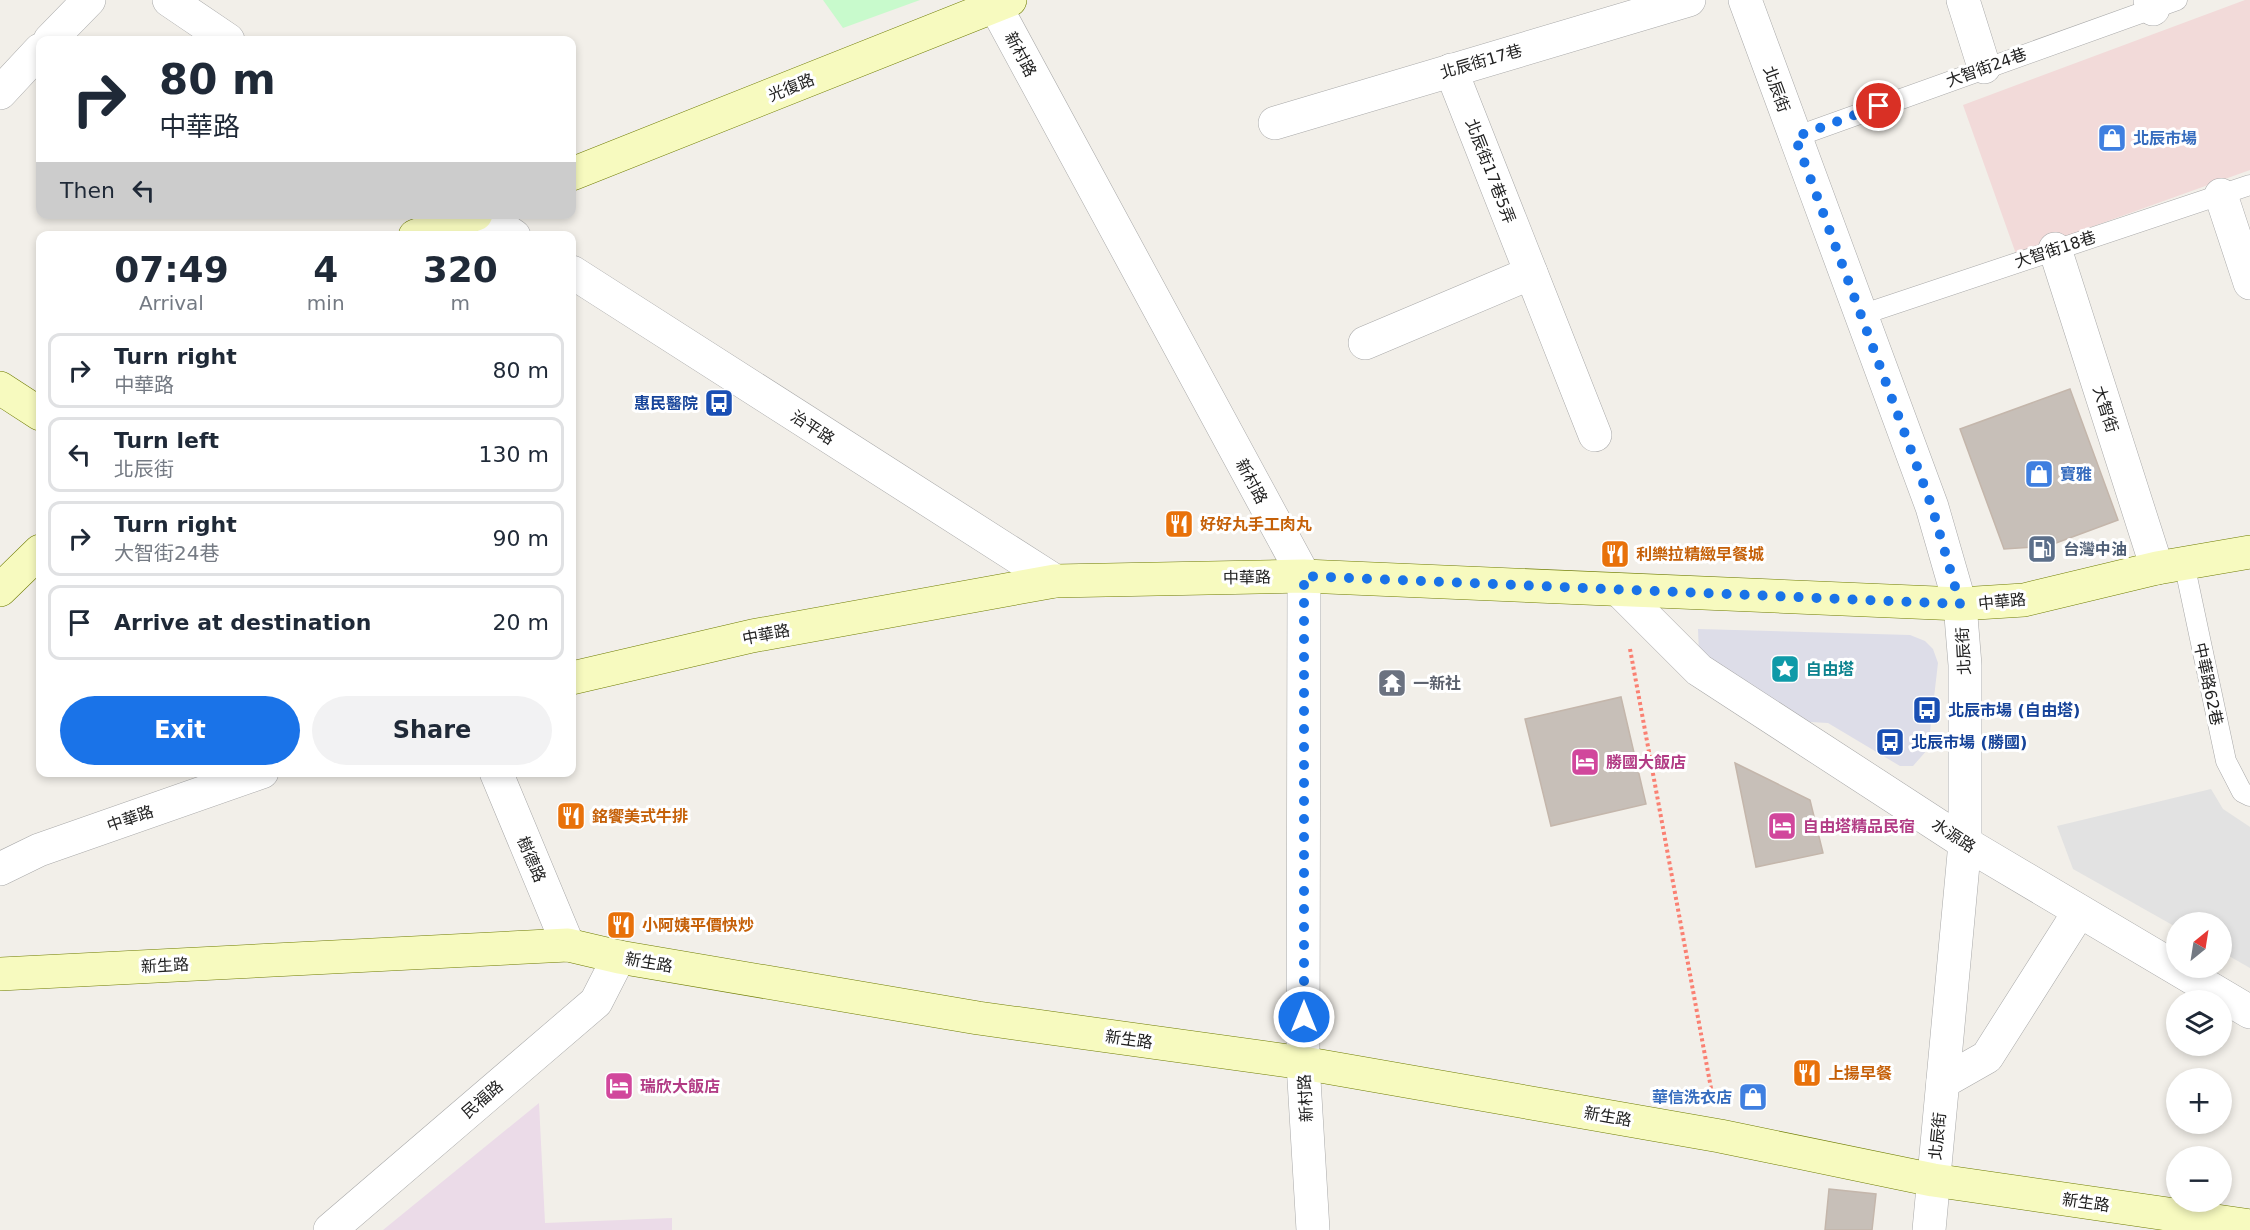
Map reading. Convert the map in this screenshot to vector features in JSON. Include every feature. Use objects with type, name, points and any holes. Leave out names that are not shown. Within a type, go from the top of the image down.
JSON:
[{"type":"main road","name":"光復路","points":[[576,172],[999,2]]},
{"type":"main road","points":[[429,231],[462,219]]},
{"type":"main road","points":[[0,388],[36,411]]},
{"type":"main road","name":"中華路","points":[[576,677],[752,636],[1055,581],[1304,576],[1960,604],[2024,600],[2170,566],[2250,552]]},
{"type":"main road","points":[[0,590],[36,555]]},
{"type":"main road","name":"新生路","points":[[0,974],[568,945],[619,957],[978,1018],[1303,1063],[1720,1136],[1933,1180],[2250,1226]]},
{"type":"street","points":[[54,36],[89,0]]},
{"type":"street","points":[[169,0],[222,36]]},
{"type":"street","name":"北辰街17巷","points":[[1275,123],[1689,0]]},
{"type":"street","name":"北辰街","points":[[1745,0],[1932,507],[1960,604],[1965,665],[1965,843],[1929,1230]]},
{"type":"street","points":[[1963,0],[1984,67]]},
{"type":"street","name":"新村路","points":[[999,2],[1304,576],[1303,1063],[1313,1230]]},
{"type":"street","points":[[0,93],[36,54]]},
{"type":"street","name":"北辰街17巷5弄","points":[[1451,70],[1595,435]]},
{"type":"street","points":[[2235,190],[2250,283]]},
{"type":"street","points":[[489,219],[507,231]]},
{"type":"street","name":"大智街","points":[[2055,249],[2170,566]]},
{"type":"street","points":[[1365,343],[1531,273]]},
{"type":"street","name":"治平路","points":[[576,275],[1055,581]]},
{"type":"street","name":"水源路","points":[[1619,590],[1699,670],[1965,843],[2250,1012]]},
{"type":"street","name":"中華路","points":[[0,869],[39,850],[248,777]]},
{"type":"street","name":"樹德路","points":[[498,777],[568,945]]},
{"type":"street","points":[[1943,1082],[1987,1057],[2079,912]]},
{"type":"street","name":"民福路","points":[[330,1230],[596,1002],[619,957]]},
{"type":"lane","name":"大智街24巷","points":[[1795,137],[2160,3]]},
{"type":"lane","name":"大智街18巷","points":[[1861,315],[2235,190]]},
{"type":"lane","name":"中華路62巷","points":[[2170,566],[2226,761],[2242,792],[2250,796]]},
{"type":"path","points":[[1629,648],[1720,1136]]},
{"type":"shaded area","name":"北辰市場","points":[[2250,0],[2250,170],[2016,254],[1963,105]]},
{"type":"shaded area","points":[[1698,629],[1910,635],[1925,641],[1933,649],[1938,663],[1928,749],[1913,766],[1900,766],[1828,723],[1810,722],[1699,655]]},
{"type":"shaded area","points":[[2211,789],[2223,809],[2250,827],[2250,968],[2232,958],[2232,912],[2166,912],[2166,921],[2073,869],[2057,826]]},
{"type":"shaded area","points":[[539,1103],[545,1223],[672,1218],[672,1230],[383,1230]]},
{"type":"green space","points":[[823,0],[920,0],[843,28]]},
{"type":"building","name":"寶雅","points":[[2070,389],[2118,520],[2048,546],[2004,549],[1960,429]]},
{"type":"building","name":"勝國大飯店","points":[[1621,697],[1646,804],[1551,826],[1525,719]]},
{"type":"building","name":"自由塔精品民宿","points":[[1735,763],[1810,800],[1823,853],[1756,867]]},
{"type":"building","points":[[1829,1189],[1876,1194],[1872,1230],[1825,1230]]},
{"type":"place","name":"北辰市場","points":[[2112,138]]},
{"type":"place","name":"惠民醫院","points":[[719,403]]},
{"type":"place","name":"寶雅","points":[[2039,474]]},
{"type":"place","name":"好好丸手工肉丸","points":[[1179,524]]},
{"type":"place","name":"台灣中油","points":[[2042,549]]},
{"type":"place","name":"利樂拉精緻早餐城","points":[[1615,554]]},
{"type":"place","name":"自由塔","points":[[1785,669]]},
{"type":"place","name":"一新社","points":[[1392,683]]},
{"type":"place","name":"北辰市場 (自由塔)","points":[[1927,710]]},
{"type":"place","name":"北辰市場 (勝國)","points":[[1890,742]]},
{"type":"place","name":"勝國大飯店","points":[[1585,762]]},
{"type":"place","name":"銘饗美式牛排","points":[[571,816]]},
{"type":"place","name":"自由塔精品民宿","points":[[1782,826]]},
{"type":"place","name":"小阿姨平價快炒","points":[[621,925]]},
{"type":"place","name":"上揚早餐","points":[[1807,1073]]},
{"type":"place","name":"瑞欣大飯店","points":[[619,1086]]},
{"type":"place","name":"華信洗衣店","points":[[1753,1097]]},
{"type":"route","points":[[1304,1017],[1304,576],[1960,604],[1932,507],[1795,137],[1879,106]]}]
